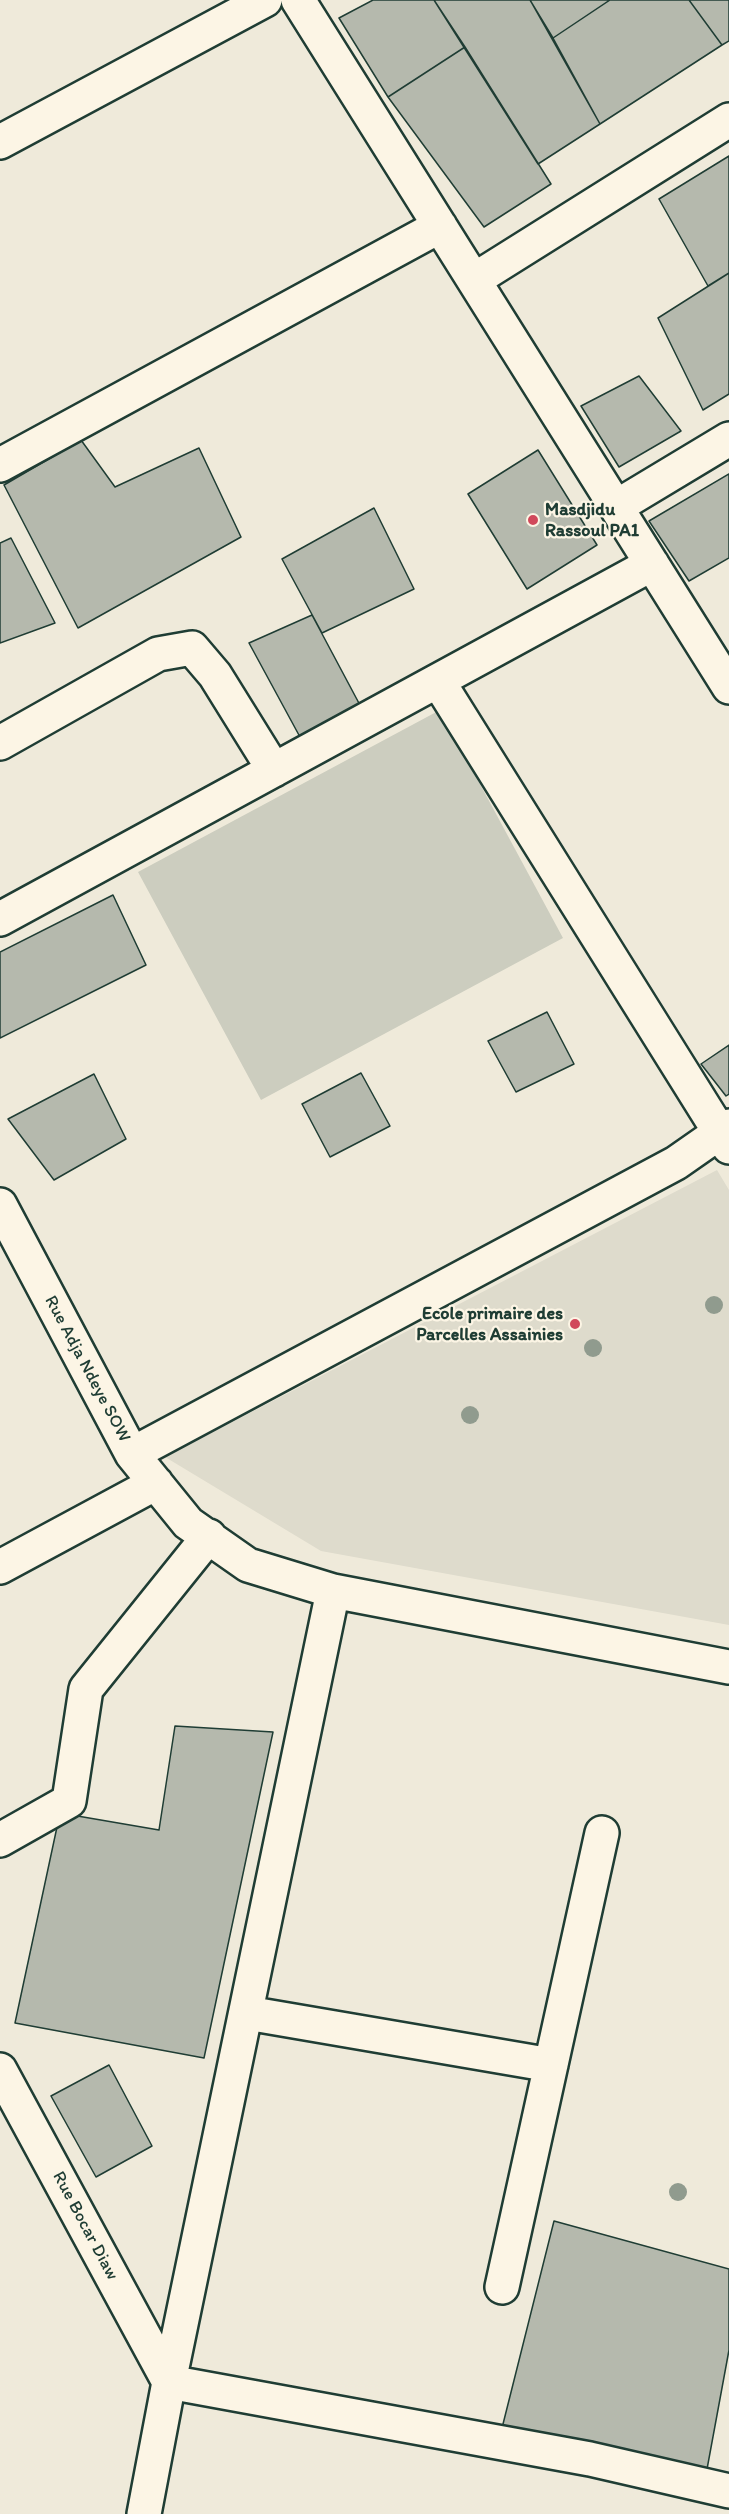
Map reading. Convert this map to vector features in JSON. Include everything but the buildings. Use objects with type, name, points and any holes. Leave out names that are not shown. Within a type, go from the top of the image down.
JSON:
[{"type":"street","points":[[0,142],[265,0]]},
{"type":"street","points":[[298,0],[729,687]]},
{"type":"street","points":[[474,280],[729,120]]},
{"type":"street","points":[[0,465],[440,226]]},
{"type":"street","points":[[616,507],[729,439]]},
{"type":"street","points":[[0,919],[652,564]]},
{"type":"street","points":[[0,743],[158,654],[192,648],[215,675],[274,770]]},
{"type":"street","points":[[132,1454],[726,1135],[438,681]]},
{"type":"street","name":"Rue Adja Ndeye SOW","points":[[0,1206],[132,1454],[199,1529],[248,1565],[333,1591],[729,1667]]},
{"type":"street","points":[[0,1567],[156,1483]]},
{"type":"street","points":[[0,1840],[69,1802],[86,1689],[199,1529]]},
{"type":"street","points":[[144,2514],[169,2382],[333,1591]]},
{"type":"street","points":[[502,2287],[602,1833]]},
{"type":"street","points":[[247,2013],[551,2065]]},
{"type":"street","name":"Rue Bocar Diaw","points":[[0,2070],[169,2382]]},
{"type":"street","points":[[169,2382],[590,2459],[729,2491]]},
{"type":"shaded area","points":[[440,710],[563,938],[261,1100],[138,872]]},
{"type":"shaded area","name":"Ecole primaire des Parcelles Assainies","points":[[717,1170],[729,1190],[729,1625],[321,1551],[165,1457]]},
{"type":"place","name":"Masdjidu Rassoul PA1","points":[[533,520]]},
{"type":"place","name":"Ecole primaire des Parcelles Assainies","points":[[575,1324]]}]
